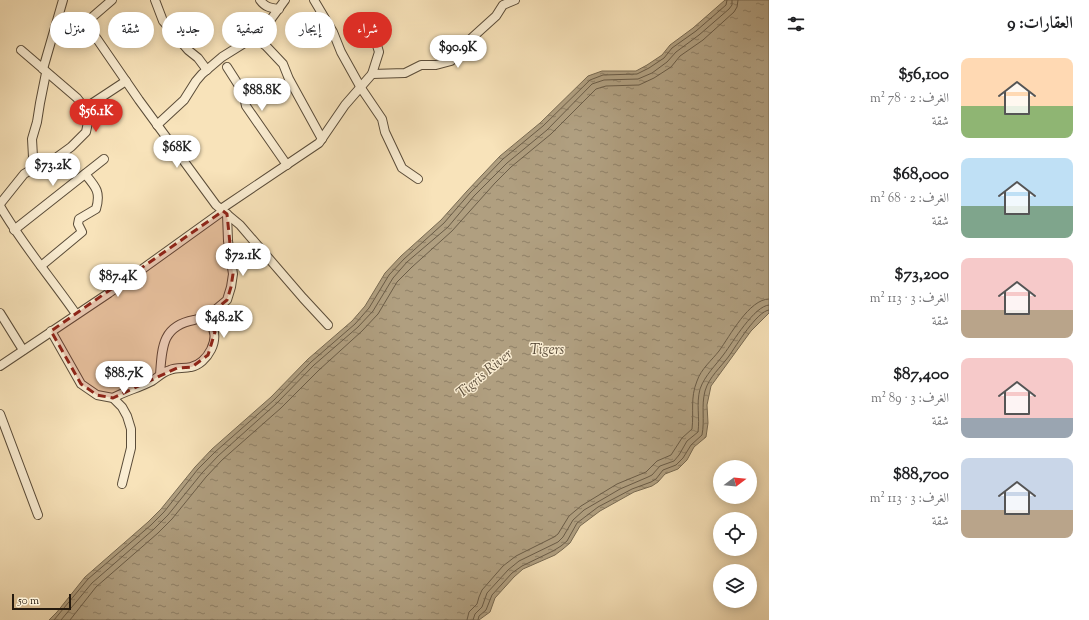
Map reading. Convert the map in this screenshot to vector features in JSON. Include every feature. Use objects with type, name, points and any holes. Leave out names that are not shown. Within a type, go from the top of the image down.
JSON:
[{"type":"street","points":[[30,171],[33,157],[32,139],[38,122],[45,71],[63,0]]},
{"type":"street","points":[[112,0],[90,19],[89,22],[91,29],[126,81],[216,205],[240,225],[303,298],[328,324]]},
{"type":"street","points":[[155,0],[163,20],[207,70]]},
{"type":"street","points":[[260,0],[263,5],[279,9]]},
{"type":"street","points":[[277,12],[285,0]]},
{"type":"street","points":[[314,0],[333,32],[341,52],[360,88],[382,119],[386,132],[402,168],[418,179]]},
{"type":"street","points":[[372,74],[405,74],[421,65],[436,65],[451,62],[464,45],[496,16],[503,5],[515,0]]},
{"type":"street","points":[[158,126],[184,100],[196,81],[222,56],[235,48]]},
{"type":"street","points":[[268,48],[283,64],[289,79],[322,139]]},
{"type":"street","points":[[0,366],[109,293],[319,143],[334,119],[372,74],[379,52],[378,48]]},
{"type":"street","points":[[21,50],[76,98],[87,111],[88,122],[86,132],[71,147],[54,160],[24,174],[0,205],[14,230],[76,314]]},
{"type":"street","points":[[227,67],[243,92],[246,106],[287,165]]},
{"type":"street","points":[[85,108],[126,81]]},
{"type":"street","points":[[14,230],[104,159]]},
{"type":"street","points":[[41,266],[82,232],[78,224],[79,219],[96,209],[98,200],[96,187],[85,174]]},
{"type":"street","points":[[160,375],[161,355],[167,334],[172,328],[181,323],[200,318],[208,311],[215,310],[227,300],[233,274],[224,211]]},
{"type":"street","points":[[0,313],[23,350]]},
{"type":"street","points":[[51,332],[81,384],[97,395],[113,398],[152,381],[169,370],[192,367],[208,355],[215,332],[205,319],[200,318]]},
{"type":"street","points":[[113,398],[122,407],[127,416],[131,430],[131,448],[122,484]]},
{"type":"street","points":[[0,414],[38,514]]},
{"type":"highlighted area","points":[[223,211],[227,214],[233,274],[231,287],[227,300],[215,310],[199,313],[215,332],[208,355],[192,367],[177,368],[113,398],[97,395],[81,384],[51,331]]},
{"type":"water","name":"Tigers","points":[[725,0],[769,0],[769,313],[751,331],[711,386],[707,405],[708,423],[706,437],[694,447],[687,460],[678,469],[665,474],[652,486],[634,492],[600,511],[580,526],[570,543],[563,549],[555,555],[523,569],[495,598],[490,612],[479,620],[49,620],[85,577],[161,509],[195,467],[212,449],[271,397],[308,359],[352,321],[365,306],[385,273],[401,256],[441,220],[500,156],[540,123],[588,76],[602,71],[636,71],[647,65],[662,55],[670,45],[693,28]]},
{"type":"water label","name":"Tigris River","points":[[484,373]]}]
